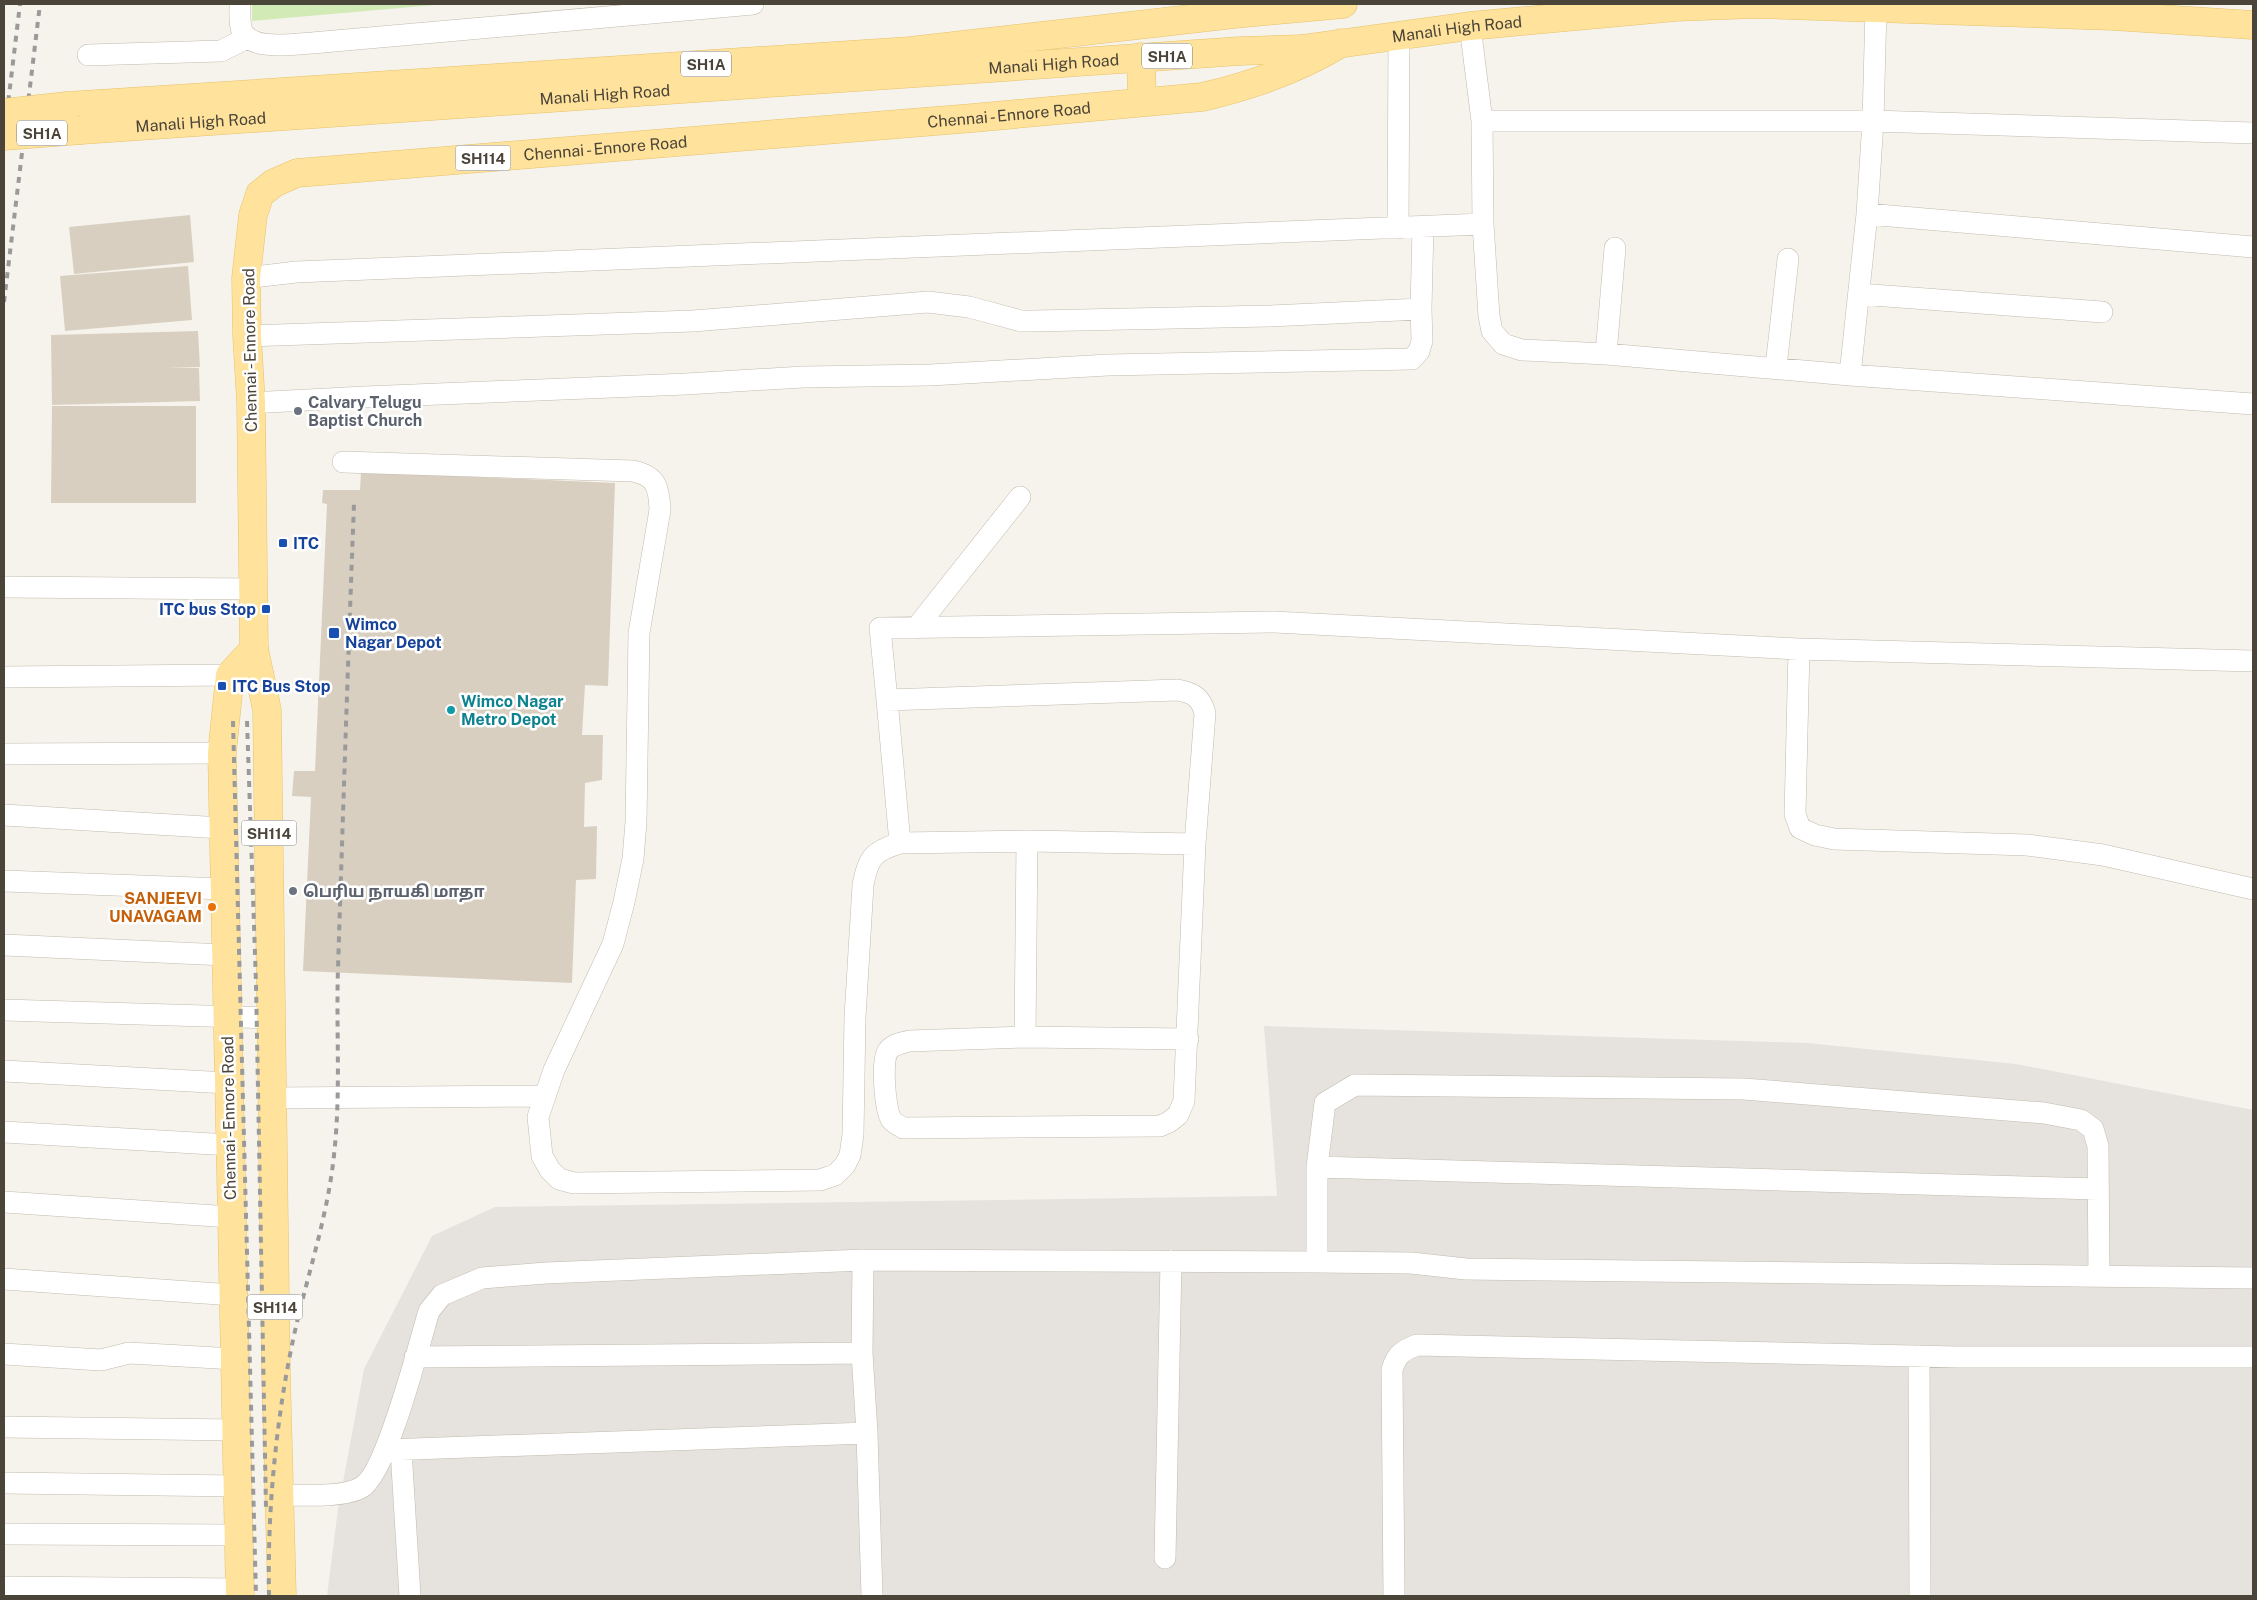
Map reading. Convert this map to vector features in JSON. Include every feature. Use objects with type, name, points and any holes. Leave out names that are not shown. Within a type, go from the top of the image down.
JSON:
[{"type":"main road","name":"Manali High Road","points":[[4,113],[68,106],[910,51],[1224,11],[1341,4]]},
{"type":"main road","points":[[1341,4],[1344,42]]},
{"type":"main road","name":"Manali High Road","points":[[4,136],[1141,57],[1301,49],[1470,26],[1675,7],[1755,4],[2113,16],[2253,25]]},
{"type":"main road","points":[[1224,11],[1240,51]]},
{"type":"main road","name":"Chennai - Ennore Road","points":[[282,1596],[272,1098],[267,710],[254,649],[251,403],[246,278],[253,215],[260,194],[274,182],[297,174],[963,119],[1202,97],[1237,89],[1311,61],[1344,42]]},
{"type":"main road","points":[[1199,55],[1202,97]]},
{"type":"main road","points":[[1141,57],[1142,102]]},
{"type":"main road","points":[[230,675],[254,649]]},
{"type":"main road","name":"Chennai - Ennore Road","points":[[230,675],[222,752],[222,828],[226,915],[225,955],[240,1593]]},
{"type":"street","points":[[240,4],[242,30],[247,38],[265,44],[312,43],[752,4]]},
{"type":"street","points":[[1850,375],[1867,214],[1873,121],[1876,8]]},
{"type":"street","points":[[1470,26],[1482,120],[1483,224],[1489,316],[1492,331],[1503,344],[1522,350],[1606,354],[1776,367],[1850,375],[2253,404]]},
{"type":"street","points":[[1398,228],[1399,35]]},
{"type":"street","points":[[88,55],[221,51],[247,38]]},
{"type":"street","points":[[1482,120],[1873,121],[2253,133]]},
{"type":"street","points":[[1867,214],[2253,246]]},
{"type":"street","points":[[246,278],[306,272],[1483,224]]},
{"type":"street","points":[[251,403],[364,396],[686,384],[803,377],[930,375],[1108,365],[1400,361],[1412,359],[1419,351],[1422,342],[1420,308],[1423,227]]},
{"type":"street","points":[[1606,354],[1615,248]]},
{"type":"street","points":[[1776,367],[1788,259]]},
{"type":"street","points":[[1859,294],[2102,312]]},
{"type":"street","points":[[247,336],[693,321],[928,302],[954,304],[1021,321],[1270,316],[1420,308]]},
{"type":"street","points":[[343,462],[644,473],[653,480],[659,493],[660,510],[639,633],[636,822],[632,859],[624,902],[613,944],[554,1070],[538,1117],[542,1156],[550,1170],[559,1179],[574,1183],[820,1180],[835,1175],[845,1165],[850,1155],[853,1135],[855,1017],[863,884],[866,868],[873,856],[884,848],[900,843],[1026,841],[1195,844]]},
{"type":"street","points":[[916,628],[1020,497]]},
{"type":"street","points":[[4,587],[253,589]]},
{"type":"street","points":[[900,843],[880,628],[1274,622],[1799,649],[2253,661]]},
{"type":"street","points":[[1799,649],[1795,814],[1800,828],[1815,835],[1834,839],[2026,845],[2094,854],[2253,889]]},
{"type":"street","points":[[4,677],[230,675]]},
{"type":"street","points":[[887,700],[1178,690],[1189,692],[1198,697],[1205,713],[1195,844],[1188,1039],[1184,1101],[1178,1115],[1160,1126],[903,1128],[892,1121],[887,1110],[884,1060],[888,1050],[894,1045],[909,1041],[1025,1037],[1188,1039]]},
{"type":"street","points":[[4,754],[222,752]]},
{"type":"street","points":[[4,815],[222,828]]},
{"type":"street","points":[[1025,1037],[1026,841]]},
{"type":"street","points":[[4,881],[224,889]]},
{"type":"street","points":[[4,945],[225,955]]},
{"type":"street","points":[[4,1010],[271,1018]]},
{"type":"street","points":[[4,1071],[228,1083]]},
{"type":"street","points":[[1317,1262],[1317,1167],[1325,1103],[1355,1085],[1744,1089],[2044,1113],[2081,1120],[2093,1129],[2098,1146],[2099,1276]]},
{"type":"street","points":[[272,1098],[544,1096]]},
{"type":"street","points":[[4,1132],[230,1144]]},
{"type":"street","points":[[1317,1167],[2098,1189]]},
{"type":"street","points":[[4,1202],[232,1218]]},
{"type":"street","points":[[410,1596],[394,1450],[415,1357],[429,1311],[442,1295],[482,1278],[546,1273],[863,1260],[1411,1263],[1466,1269],[2253,1278]]},
{"type":"street","points":[[863,1260],[862,1353],[867,1433],[872,1596]]},
{"type":"street","points":[[1165,1558],[1171,1261]]},
{"type":"street","points":[[4,1279],[233,1295]]},
{"type":"street","points":[[1394,1596],[1392,1370],[1395,1359],[1403,1350],[1417,1345],[1919,1356],[2253,1357]]},
{"type":"street","points":[[4,1354],[101,1360],[129,1353],[235,1359]]},
{"type":"street","points":[[415,1357],[862,1353]]},
{"type":"street","points":[[1919,1356],[1920,1596]]},
{"type":"street","points":[[4,1426],[236,1430]]},
{"type":"street","points":[[394,1450],[867,1433]]},
{"type":"street","points":[[280,1495],[329,1496],[362,1488],[375,1475],[394,1450]]},
{"type":"street","points":[[4,1483],[238,1486]]},
{"type":"street","points":[[4,1534],[239,1535]]},
{"type":"street","points":[[4,1587],[240,1593]]},
{"type":"shaded area","points":[[1264,1026],[1807,1043],[2016,1064],[2253,1110],[2253,1596],[327,1596],[338,1509],[364,1369],[432,1236],[495,1207],[1277,1196]]},
{"type":"green space","points":[[252,4],[446,4],[252,21]]},
{"type":"building","points":[[190,215],[194,262],[74,274],[69,227]]},
{"type":"building","points":[[188,266],[192,320],[65,331],[60,276]]},
{"type":"building","points":[[198,331],[200,367],[166,368],[199,368],[200,401],[52,405],[51,335]]},
{"type":"building","points":[[52,406],[196,406],[196,503],[51,503]]},
{"type":"building","name":"Wimco Nagar Metro Depot","points":[[361,472],[615,483],[608,686],[585,685],[582,735],[603,735],[602,780],[585,783],[584,827],[597,826],[596,879],[576,880],[572,983],[303,971],[311,797],[292,796],[294,771],[315,771],[327,504],[322,503],[323,490],[360,490]]},
{"type":"railway","points":[[4,137],[20,4]]},
{"type":"railway","points":[[4,302],[40,4]]},
{"type":"railway","points":[[269,1596],[272,1493],[279,1423],[297,1322],[328,1198],[336,1132],[338,968],[354,504]]},
{"type":"railway","points":[[233,721],[256,1596]]},
{"type":"railway","points":[[247,721],[256,984],[266,1509]]},
{"type":"place","name":"Calvary Telugu Baptist Church","points":[[298,411]]},
{"type":"place","name":"ITC","points":[[283,543]]},
{"type":"place","name":"ITC bus Stop","points":[[266,609]]},
{"type":"place","name":"Wimco Nagar Depot","points":[[334,633]]},
{"type":"place","name":"ITC Bus Stop","points":[[222,686]]},
{"type":"place","name":"Wimco Nagar Metro Depot","points":[[451,710]]},
{"type":"place","name":"பெரிய நாயகி மாதா","points":[[293,891]]},
{"type":"place","name":"SANJEEVI UNAVAGAM","points":[[212,907]]}]
